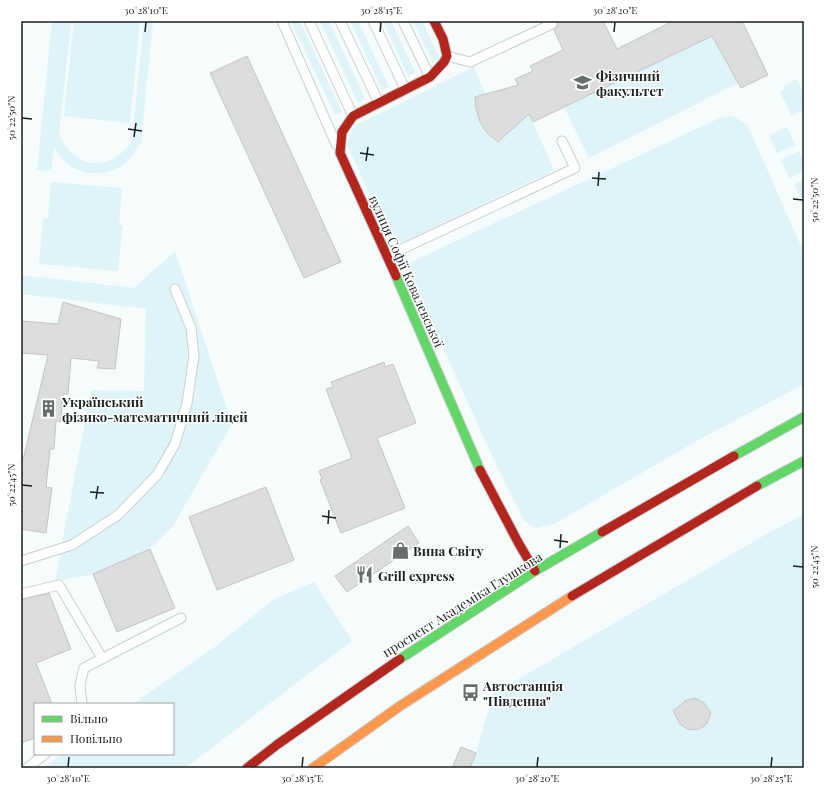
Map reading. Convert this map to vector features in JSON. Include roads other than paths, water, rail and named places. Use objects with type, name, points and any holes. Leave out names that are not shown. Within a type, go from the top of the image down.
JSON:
[{"type":"main road","points":[[434,21],[443,39],[447,56]]},
{"type":"main road","name":"вулиця Софії Ковалевської","points":[[447,56],[444,62],[430,77],[353,116],[342,132],[340,153],[387,256],[474,458],[535,572]]},
{"type":"main road","name":"проспект Академіка Глушкова","points":[[247,768],[379,672],[535,572],[768,436],[804,417]]},
{"type":"main road","points":[[313,768],[400,706],[554,607],[771,478],[804,461]]},
{"type":"lane","points":[[282,21],[340,153]]},
{"type":"lane","points":[[309,21],[353,116]]},
{"type":"lane","points":[[340,21],[379,103]]},
{"type":"lane","points":[[373,21],[405,90]]},
{"type":"lane","points":[[402,21],[430,77]]},
{"type":"lane","points":[[447,56],[470,62],[541,25],[552,24]]},
{"type":"lane","points":[[387,256],[575,168],[562,141]]},
{"type":"lane","points":[[21,561],[72,545],[118,516],[157,475],[174,444],[187,403],[194,356],[191,328],[175,289]]},
{"type":"lane","points":[[21,594],[59,585],[102,658]]},
{"type":"lane","points":[[82,703],[80,685],[84,668],[181,618]]},
{"type":"lane","points":[[28,768],[45,755]]},
{"type":"place","name":"Фізичний факультет","points":[[583,82]]},
{"type":"place","name":"Український фізико-математичний ліцей","points":[[49,408]]},
{"type":"place","name":"Вина Світу","points":[[400,550]]},
{"type":"place","name":"Grill express","points":[[365,575]]},
{"type":"place","name":"Автостанція \"Південна\"","points":[[470,692]]}]
